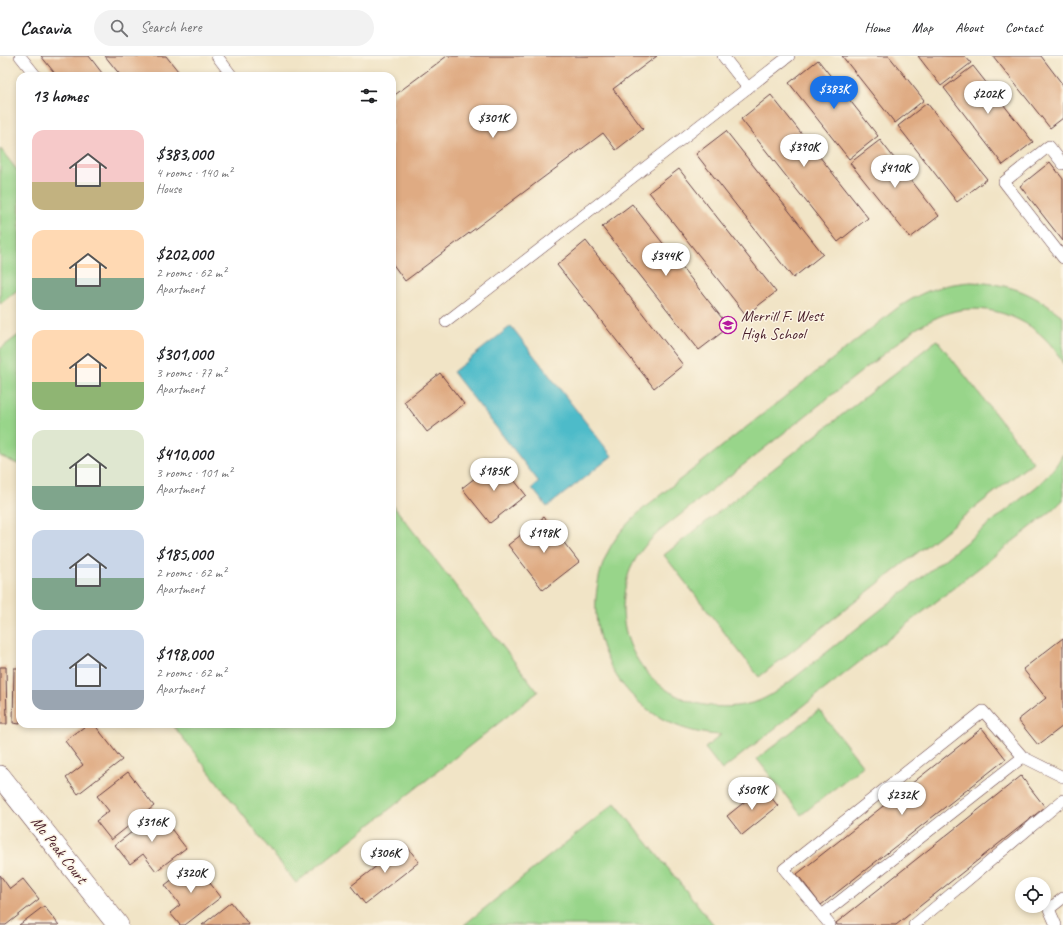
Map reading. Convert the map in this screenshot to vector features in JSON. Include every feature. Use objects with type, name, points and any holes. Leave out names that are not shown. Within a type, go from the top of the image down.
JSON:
[{"type":"street","name":"Mc Peak Court","points":[[0,776],[118,925]]},
{"type":"lane","points":[[20,56],[33,72]]},
{"type":"lane","points":[[217,56],[229,72]]},
{"type":"lane","points":[[723,56],[748,88]]},
{"type":"lane","points":[[446,322],[789,56]]},
{"type":"lane","points":[[1063,164],[1049,146],[1004,182],[1063,258]]},
{"type":"lane","points":[[830,925],[784,869],[983,711],[1023,757],[1063,777]]},
{"type":"lane","points":[[822,915],[1023,757]]},
{"type":"lane","points":[[914,925],[1063,800]]},
{"type":"lane","points":[[1056,925],[1049,909],[1063,898]]},
{"type":"green space","points":[[0,148],[16,169],[16,291],[0,304]]},
{"type":"green space","points":[[970,282],[997,285],[1019,290],[1040,300],[1062,316],[1063,364],[1055,350],[1032,328],[1003,314],[987,310],[971,309],[955,311],[934,319],[914,330],[661,530],[647,543],[639,553],[630,570],[627,580],[623,612],[627,636],[636,656],[649,674],[665,689],[684,699],[706,705],[728,707],[756,702],[769,696],[784,686],[1036,487],[1051,472],[1063,454],[1063,500],[1054,509],[722,770],[705,748],[721,735],[689,730],[661,718],[637,701],[618,678],[604,652],[597,623],[597,592],[607,553],[621,532],[644,508],[896,309],[931,290],[949,285]]},
{"type":"green space","points":[[16,337],[16,463],[0,456],[0,349]]},
{"type":"green space","points":[[937,340],[1033,462],[759,677],[664,555]]},
{"type":"green space","points":[[396,509],[538,692],[296,883],[175,728],[396,728]]},
{"type":"green space","points":[[819,710],[863,766],[801,815],[757,759]]},
{"type":"green space","points":[[615,803],[714,925],[464,925]]},
{"type":"water","points":[[511,326],[612,456],[547,507],[532,488],[539,482],[453,372]]},
{"type":"building","points":[[41,56],[89,56],[101,72],[54,72]]},
{"type":"building","points":[[105,56],[166,56],[179,72],[118,72]]},
{"type":"building","points":[[447,56],[657,56],[613,89],[643,129],[616,150],[603,133],[405,281],[396,269],[396,94]]},
{"type":"building","points":[[842,56],[889,56],[924,100],[895,123]]},
{"type":"building","points":[[918,56],[965,56],[971,63],[941,86]]},
{"type":"building","points":[[993,56],[1041,56],[1063,85],[1063,118],[1050,128]]},
{"type":"building","points":[[818,60],[878,136],[849,159],[789,83]]},
{"type":"building","points":[[973,66],[1033,142],[1003,165],[944,88]]},
{"type":"building","points":[[771,95],[868,218],[838,242],[741,119]]},
{"type":"building","points":[[927,103],[987,179],[957,202],[898,126]]},
{"type":"building","points":[[726,131],[823,254],[793,278],[696,154]]},
{"type":"building","points":[[880,140],[939,216],[910,238],[850,163]]},
{"type":"building","points":[[1050,162],[1063,179],[1063,241],[1020,186]]},
{"type":"building","points":[[679,169],[776,292],[746,315],[649,192]]},
{"type":"building","points":[[632,204],[729,327],[699,350],[602,227]]},
{"type":"building","points":[[586,241],[683,365],[654,388],[557,265]]},
{"type":"building","points":[[440,373],[464,404],[427,432],[404,402]]},
{"type":"building","points":[[498,460],[526,495],[490,523],[462,488]]},
{"type":"building","points":[[544,517],[579,562],[543,590],[508,545]]},
{"type":"building","points":[[1063,638],[1063,726],[1038,745],[1018,720],[1046,698],[1023,669]]},
{"type":"building","points":[[0,667],[6,667],[7,724],[0,724]]},
{"type":"building","points":[[14,668],[16,668],[16,723],[13,723]]},
{"type":"building","points":[[83,728],[97,728],[122,760],[78,794],[66,778],[83,765],[65,741]]},
{"type":"building","points":[[982,728],[1006,759],[821,905],[797,874]]},
{"type":"building","points":[[128,772],[154,806],[111,840],[96,821],[109,811],[97,796]]},
{"type":"building","points":[[1021,776],[1045,807],[896,925],[837,925],[836,923]]},
{"type":"building","points":[[763,787],[778,806],[742,835],[727,816]]},
{"type":"building","points":[[158,812],[186,848],[156,871],[143,854],[130,864],[115,845]]},
{"type":"building","points":[[405,844],[419,862],[365,904],[351,886]]},
{"type":"building","points":[[194,863],[221,897],[185,925],[180,925],[170,913],[180,905],[165,885]]},
{"type":"building","points":[[0,875],[10,889],[23,879],[39,899],[6,925],[0,925]]},
{"type":"building","points":[[231,902],[249,925],[202,925]]},
{"type":"building","points":[[44,906],[59,925],[19,925]]},
{"type":"place","name":"Merrill F. West High School","points":[[728,325]]}]
